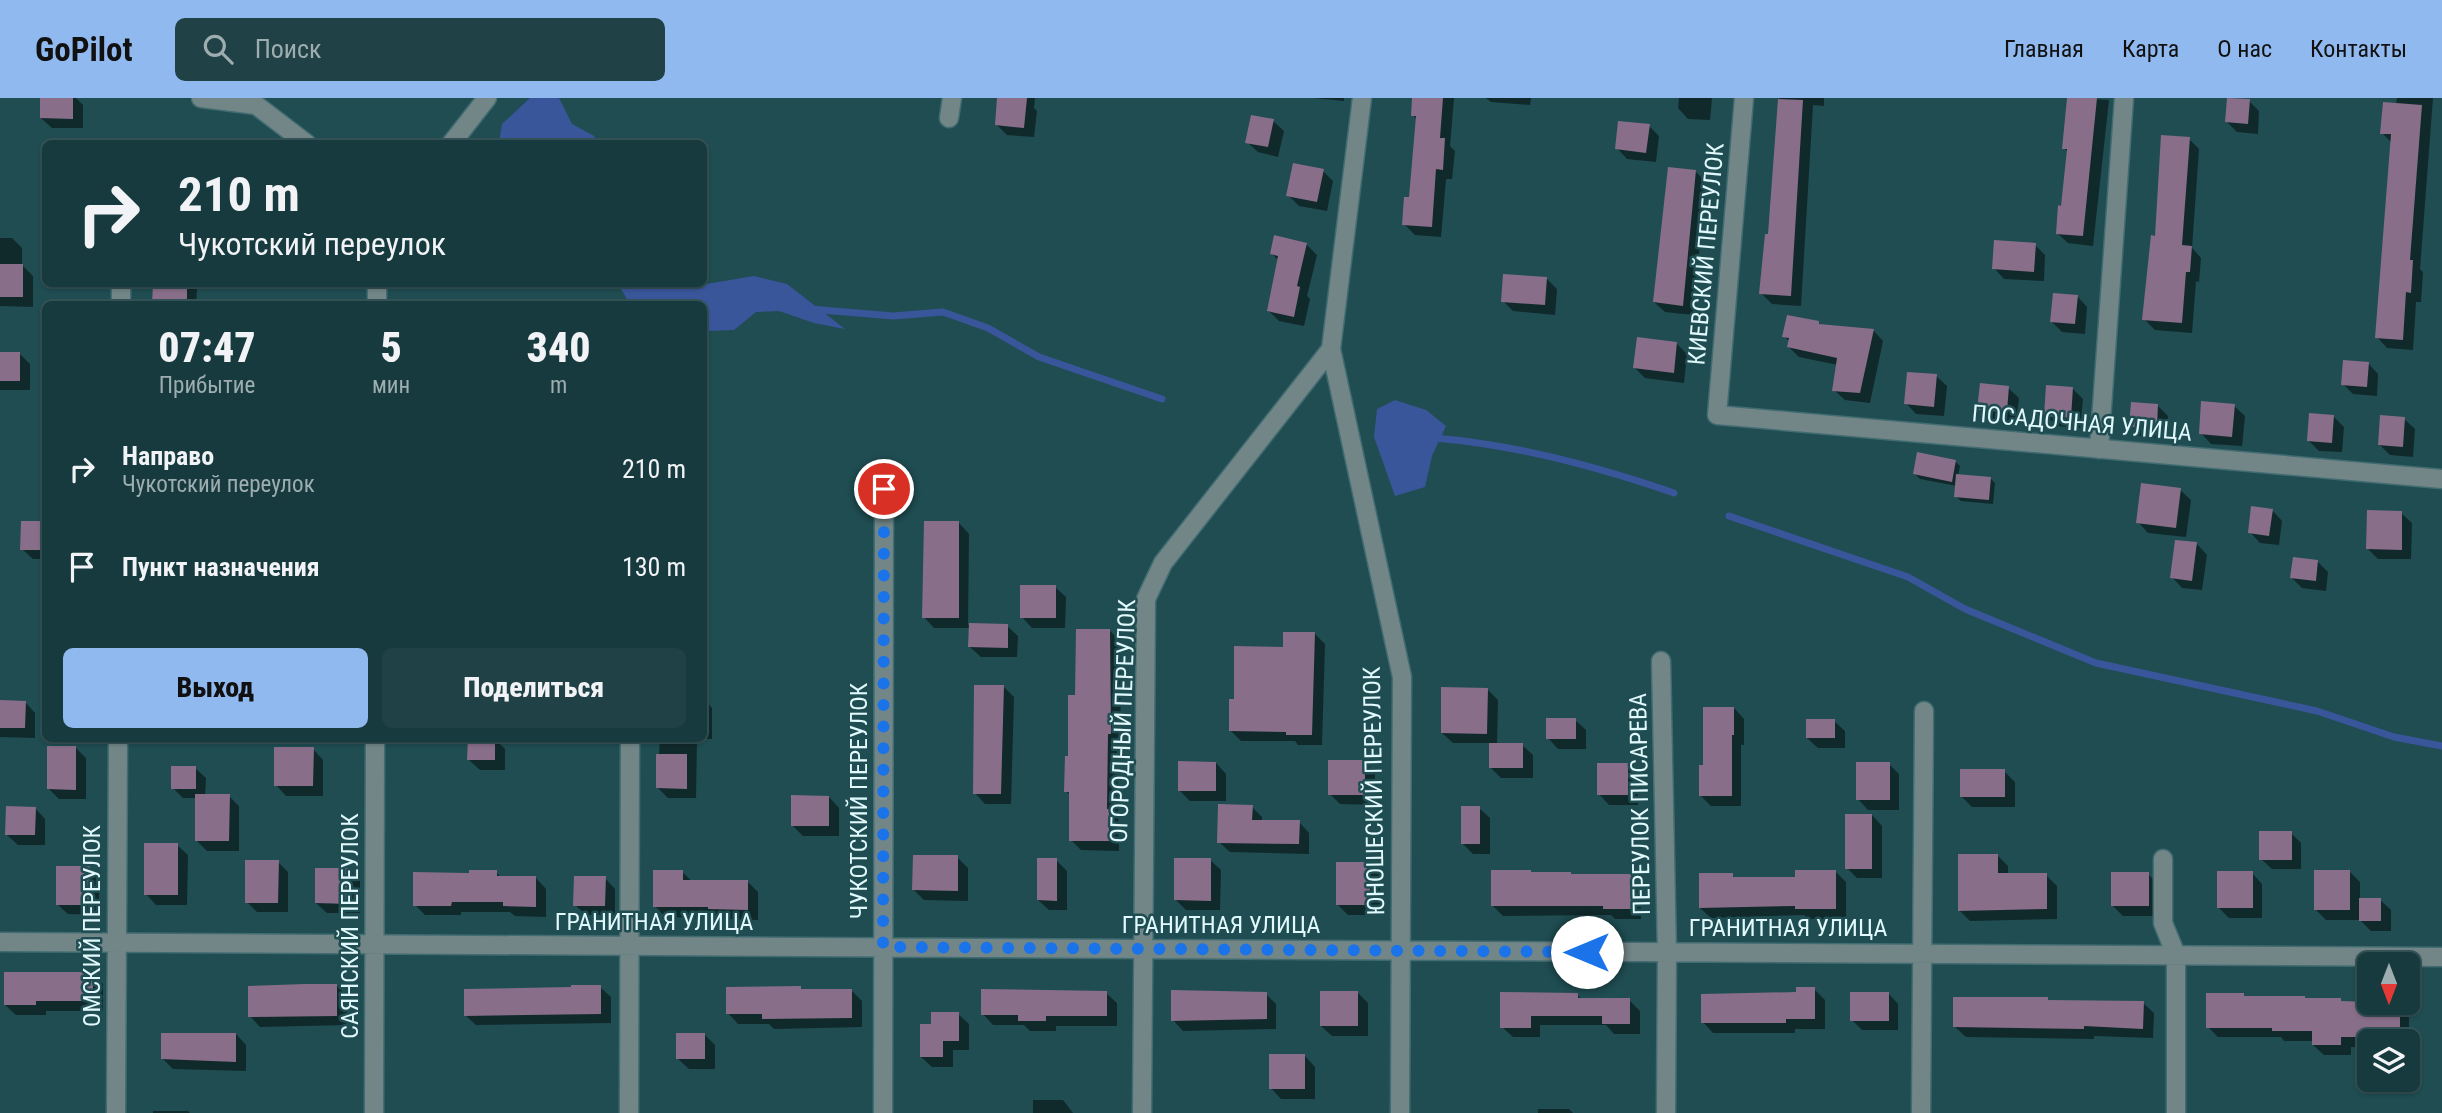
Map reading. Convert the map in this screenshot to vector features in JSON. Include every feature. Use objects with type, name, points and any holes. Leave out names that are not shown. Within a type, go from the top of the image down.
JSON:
[{"type":"street","points":[[201,98],[256,105],[302,140]]},
{"type":"street","points":[[454,140],[487,98]]},
{"type":"street","points":[[949,118],[952,98]]},
{"type":"street","points":[[1331,349],[1362,98]]},
{"type":"street","name":"КИЕВСКИЙ ПЕРЕУЛОК","points":[[1717,415],[1744,98]]},
{"type":"street","points":[[2099,449],[2124,98]]},
{"type":"street","name":"ОГОРОДНЫЙ ПЕРЕУЛОК","points":[[1142,1113],[1146,600],[1163,563],[1331,349]]},
{"type":"street","name":"ЮНОШЕСКИЙ ПЕРЕУЛОК","points":[[1331,349],[1402,677],[1400,1113]]},
{"type":"street","name":"ПОСАДОЧНАЯ УЛИЦА","points":[[1717,415],[2442,479]]},
{"type":"street","name":"ЧУКОТСКИЙ ПЕРЕУЛОК","points":[[883,1113],[884,489]]},
{"type":"street","name":"ПЕРЕУЛОК ПИСАРЕВА","points":[[1661,662],[1667,952],[1666,1113]]},
{"type":"street","points":[[1922,1113],[1924,711]]},
{"type":"street","name":"ОМСКИЙ ПЕРЕУЛОК","points":[[116,1113],[118,742]]},
{"type":"street","name":"САЯНСКИЙ ПЕРЕУЛОК","points":[[374,1113],[375,742]]},
{"type":"street","points":[[629,1113],[630,742]]},
{"type":"street","points":[[2164,859],[2164,923],[2176,955],[2176,1113]]},
{"type":"street","name":"ГРАНИТНАЯ УЛИЦА","points":[[0,942],[2442,957]]},
{"type":"water","points":[[530,98],[559,98],[572,124],[594,136],[596,140],[499,140],[502,124]]},
{"type":"water","points":[[754,276],[787,284],[845,329],[814,323],[779,311],[756,312],[734,330],[707,331],[707,301],[628,301],[620,287],[707,287],[707,284]]},
{"type":"water","points":[[1395,400],[1426,410],[1446,426],[1432,456],[1425,487],[1395,496],[1374,437],[1377,409]]},
{"type":"building","points":[[40,98],[73,98],[73,119],[40,118]]},
{"type":"building","points":[[997,98],[1027,98],[1024,128],[995,125]]},
{"type":"building","points":[[1412,98],[1443,98],[1440,138],[1445,138],[1443,170],[1436,169],[1432,227],[1402,225],[1404,197],[1409,197],[1416,116],[1411,116]]},
{"type":"building","points":[[2067,98],[2097,98],[2083,236],[2056,234],[2067,149],[2062,149]]},
{"type":"building","points":[[2227,98],[2250,99],[2248,124],[2225,122]]},
{"type":"building","points":[[1778,99],[1803,100],[1791,296],[1759,294],[1765,234],[1768,234]]},
{"type":"building","points":[[2383,102],[2422,105],[2410,260],[2413,260],[2411,293],[2406,292],[2403,340],[2375,338],[2391,134],[2380,134]]},
{"type":"building","points":[[1251,115],[1274,119],[1268,147],[1245,143]]},
{"type":"building","points":[[1618,121],[1650,124],[1646,153],[1615,149]]},
{"type":"building","points":[[2161,135],[2190,137],[2182,245],[2192,246],[2190,272],[2186,272],[2182,323],[2142,320],[2151,235],[2155,236]]},
{"type":"building","points":[[1293,163],[1324,169],[1317,202],[1286,196]]},
{"type":"building","points":[[1668,167],[1696,170],[1683,306],[1653,302]]},
{"type":"building","points":[[1274,235],[1307,243],[1297,286],[1300,287],[1294,317],[1267,311],[1278,256],[1270,254]]},
{"type":"building","points":[[1994,240],[2036,243],[2034,272],[1992,269]]},
{"type":"building","points":[[0,264],[23,264],[23,297],[0,297]]},
{"type":"building","points":[[1503,274],[1547,277],[1545,305],[1501,302]]},
{"type":"building","points":[[153,287],[187,287],[187,301],[152,301]]},
{"type":"building","points":[[2053,293],[2078,295],[2075,324],[2050,322]]},
{"type":"building","points":[[1787,315],[1819,321],[1819,324],[1874,329],[1860,393],[1832,391],[1837,358],[1787,347],[1789,338],[1782,337]]},
{"type":"building","points":[[1637,337],[1677,342],[1674,373],[1633,368]]},
{"type":"building","points":[[0,352],[20,352],[20,381],[0,381]]},
{"type":"building","points":[[2343,360],[2369,362],[2367,387],[2341,385]]},
{"type":"building","points":[[1907,372],[1937,374],[1934,407],[1904,404]]},
{"type":"building","points":[[1980,383],[2009,386],[2007,412],[1977,410]]},
{"type":"building","points":[[2046,385],[2073,387],[2071,418],[2044,416]]},
{"type":"building","points":[[2201,401],[2235,404],[2232,437],[2199,434]]},
{"type":"building","points":[[2131,402],[2158,404],[2157,429],[2129,427]]},
{"type":"building","points":[[2309,413],[2334,415],[2332,443],[2307,441]]},
{"type":"building","points":[[2380,415],[2405,417],[2403,447],[2378,445]]},
{"type":"building","points":[[1917,452],[1956,460],[1952,482],[1913,474]]},
{"type":"building","points":[[1956,474],[1991,477],[1989,500],[1954,497]]},
{"type":"building","points":[[2141,483],[2181,488],[2176,528],[2136,523]]},
{"type":"building","points":[[2251,506],[2273,509],[2269,536],[2248,533]]},
{"type":"building","points":[[2367,510],[2402,511],[2402,550],[2366,549]]},
{"type":"building","points":[[21,521],[42,521],[42,550],[20,550]]},
{"type":"building","points":[[924,521],[959,521],[959,618],[922,618]]},
{"type":"building","points":[[2175,540],[2197,542],[2192,581],[2170,578]]},
{"type":"building","points":[[2293,557],[2318,560],[2316,581],[2290,578]]},
{"type":"building","points":[[1020,585],[1056,585],[1056,618],[1020,618]]},
{"type":"building","points":[[969,623],[1008,624],[1008,648],[968,647]]},
{"type":"building","points":[[1076,629],[1110,629],[1111,734],[1108,734],[1107,809],[1109,841],[1069,841],[1069,792],[1064,792],[1065,756],[1068,756],[1068,695],[1075,695]]},
{"type":"building","points":[[1283,632],[1315,632],[1312,735],[1229,731],[1229,699],[1234,699],[1234,646],[1283,647]]},
{"type":"building","points":[[974,685],[1004,685],[1001,794],[973,794]]},
{"type":"building","points":[[1441,687],[1488,688],[1487,734],[1441,733]]},
{"type":"building","points":[[0,700],[26,701],[25,728],[0,728]]},
{"type":"building","points":[[1703,707],[1734,707],[1732,796],[1699,796],[1699,765],[1703,765]]},
{"type":"building","points":[[1546,718],[1576,718],[1576,739],[1546,739]]},
{"type":"building","points":[[1806,719],[1835,719],[1835,738],[1806,738]]},
{"type":"building","points":[[468,742],[495,742],[495,760],[467,760]]},
{"type":"building","points":[[1489,743],[1523,743],[1523,768],[1489,768]]},
{"type":"building","points":[[47,746],[76,746],[76,790],[47,789]]},
{"type":"building","points":[[274,747],[314,747],[313,786],[274,786]]},
{"type":"building","points":[[656,754],[687,754],[687,789],[656,788]]},
{"type":"building","points":[[1328,760],[1365,760],[1365,795],[1328,795]]},
{"type":"building","points":[[1178,761],[1216,762],[1216,791],[1178,791]]},
{"type":"building","points":[[1856,762],[1890,762],[1890,800],[1856,800]]},
{"type":"building","points":[[1597,763],[1628,763],[1628,795],[1597,795]]},
{"type":"building","points":[[171,766],[196,766],[196,789],[171,789]]},
{"type":"building","points":[[1960,769],[2005,769],[2005,797],[1960,797]]},
{"type":"building","points":[[195,794],[230,794],[229,841],[195,841]]},
{"type":"building","points":[[791,795],[829,796],[829,826],[791,826]]},
{"type":"building","points":[[1218,804],[1253,805],[1252,820],[1300,820],[1299,844],[1217,843]]},
{"type":"building","points":[[6,806],[36,807],[35,835],[5,835]]},
{"type":"building","points":[[1461,806],[1480,806],[1480,844],[1461,844]]},
{"type":"building","points":[[1845,814],[1872,814],[1872,869],[1845,869]]},
{"type":"building","points":[[2259,831],[2292,831],[2292,860],[2259,860]]},
{"type":"building","points":[[144,843],[178,843],[178,895],[144,895]]},
{"type":"building","points":[[1958,854],[1998,854],[1998,873],[2047,873],[2047,909],[1958,911]]},
{"type":"building","points":[[913,855],[958,855],[958,891],[912,890]]},
{"type":"building","points":[[1037,858],[1057,858],[1057,901],[1037,900]]},
{"type":"building","points":[[1174,858],[1211,858],[1211,901],[1174,900]]},
{"type":"building","points":[[245,860],[279,860],[278,903],[245,903]]},
{"type":"building","points":[[1336,862],[1370,862],[1370,905],[1336,905]]},
{"type":"building","points":[[56,866],[90,866],[89,905],[56,905]]},
{"type":"building","points":[[315,868],[351,868],[350,904],[315,903]]},
{"type":"building","points":[[469,870],[497,870],[497,876],[536,876],[536,907],[503,906],[503,902],[452,902],[451,906],[413,906],[413,872],[469,873]]},
{"type":"building","points":[[653,870],[683,870],[683,880],[748,880],[748,910],[653,907]]},
{"type":"building","points":[[1491,870],[1631,874],[1631,909],[1603,909],[1603,906],[1491,906]]},
{"type":"building","points":[[1795,870],[1836,870],[1836,909],[1795,909],[1795,906],[1699,908],[1699,873],[1733,873],[1733,877],[1795,877]]},
{"type":"building","points":[[2314,870],[2350,870],[2350,910],[2314,910]]},
{"type":"building","points":[[2217,871],[2253,871],[2253,908],[2217,908]]},
{"type":"building","points":[[2111,872],[2149,872],[2149,906],[2111,906]]},
{"type":"building","points":[[574,876],[606,876],[605,906],[573,906]]},
{"type":"building","points":[[2359,898],[2381,898],[2381,921],[2359,921]]},
{"type":"building","points":[[4,972],[93,972],[93,1001],[36,1001],[36,1005],[4,1005]]},
{"type":"building","points":[[337,984],[337,1016],[248,1017],[248,986]]},
{"type":"building","points":[[601,985],[601,1014],[464,1016],[464,989]]},
{"type":"building","points":[[801,986],[801,989],[852,989],[852,1018],[762,1019],[762,1014],[726,1014],[726,987]]},
{"type":"building","points":[[1796,987],[1815,987],[1815,1019],[1786,1019],[1786,1023],[1701,1023],[1701,994],[1796,992]]},
{"type":"building","points":[[981,989],[1107,991],[1107,1016],[1046,1016],[1046,1021],[1018,1021],[1018,1015],[981,1015]]},
{"type":"building","points":[[1171,990],[1267,992],[1267,1019],[1171,1021]]},
{"type":"building","points":[[1320,991],[1358,991],[1358,1026],[1320,1026]]},
{"type":"building","points":[[1500,992],[1578,993],[1578,998],[1630,998],[1630,1024],[1602,1024],[1602,1016],[1531,1016],[1531,1028],[1500,1028]]},
{"type":"building","points":[[1850,992],[1889,992],[1889,1021],[1850,1021]]},
{"type":"building","points":[[2206,993],[2341,998],[2341,1001],[2357,1002],[2357,1015],[2400,1015],[2400,1029],[2357,1029],[2357,1037],[2341,1037],[2341,1045],[2312,1045],[2312,1031],[2206,1028]]},
{"type":"building","points":[[1953,997],[2144,1001],[2143,1029],[2084,1026],[2084,1029],[1953,1027]]},
{"type":"building","points":[[931,1012],[959,1012],[959,1041],[943,1041],[943,1057],[920,1057],[920,1024],[931,1024]]},
{"type":"building","points":[[161,1033],[236,1033],[236,1062],[161,1059]]},
{"type":"building","points":[[676,1033],[705,1033],[705,1059],[676,1059]]},
{"type":"building","points":[[1269,1054],[1305,1054],[1305,1089],[1269,1089]]},
{"type":"waterway","points":[[810,309],[893,316],[943,312],[988,328],[1039,357],[1162,399]]},
{"type":"waterway","points":[[1433,438],[1525,451],[1616,474],[1674,493]]},
{"type":"waterway","points":[[1729,516],[1908,577],[1965,609],[2096,663],[2317,711],[2394,737],[2442,746]]},
{"type":"route","points":[[884,489],[883,947],[1587,952]]}]
